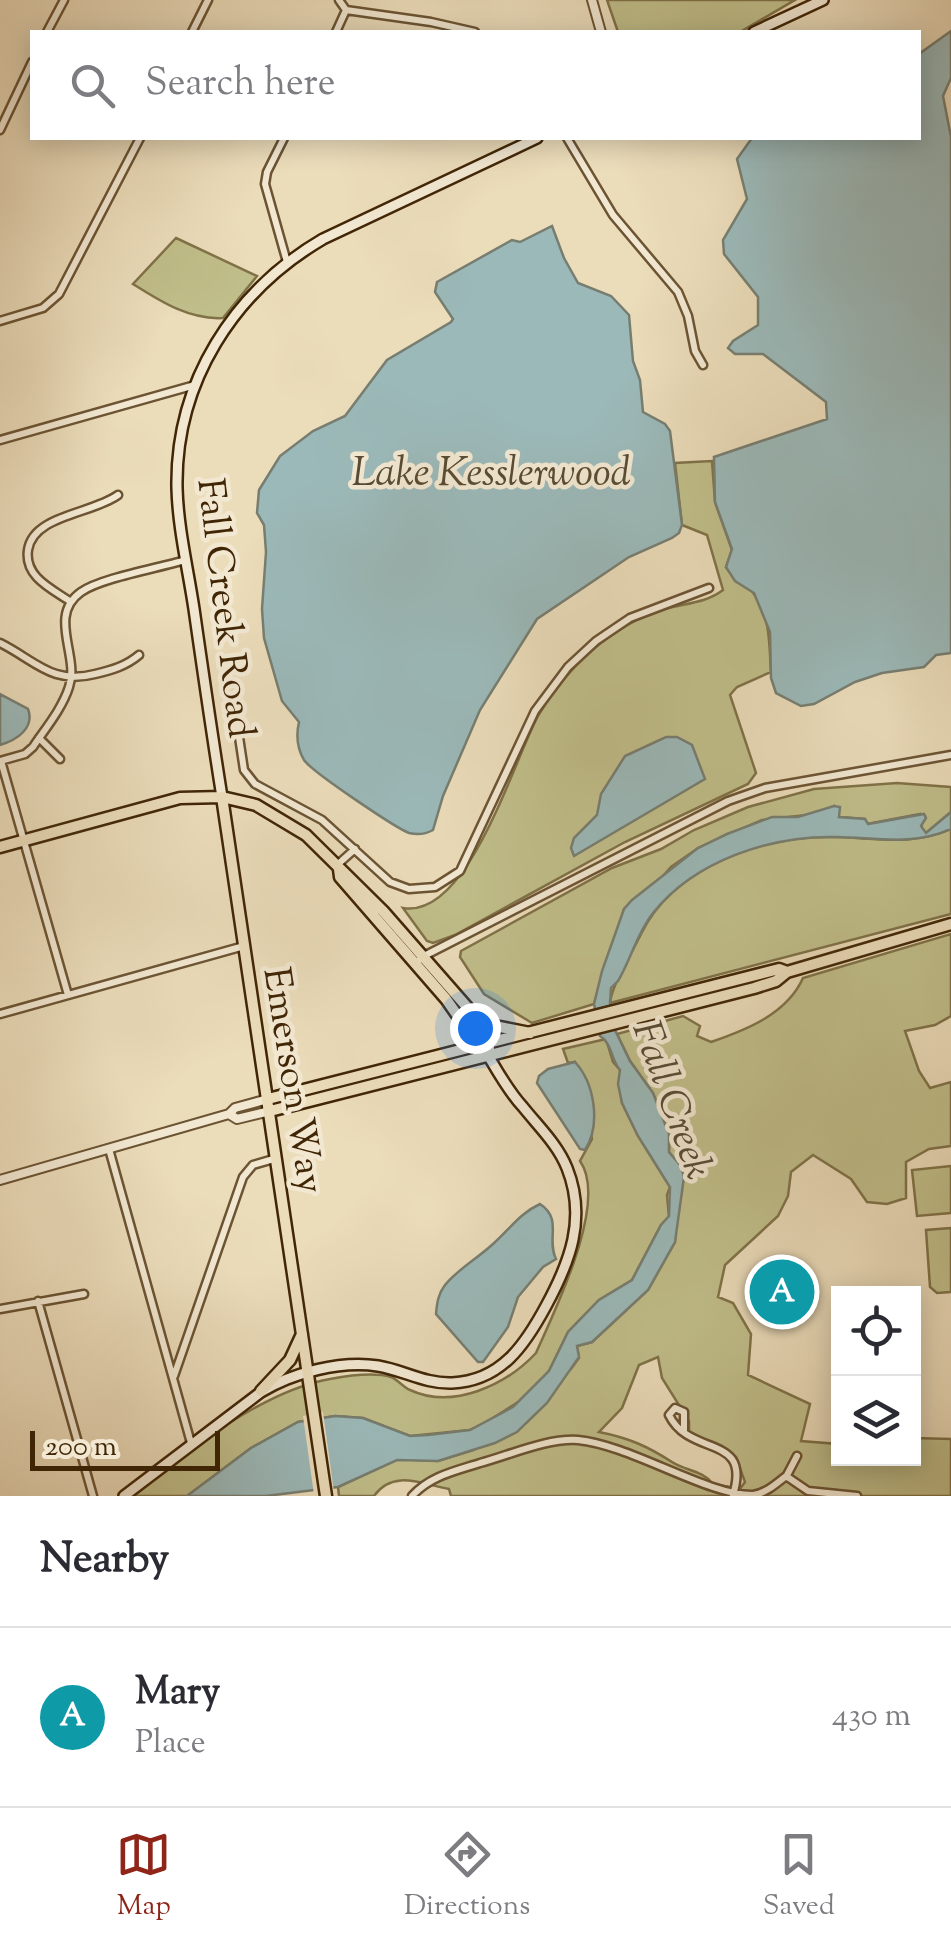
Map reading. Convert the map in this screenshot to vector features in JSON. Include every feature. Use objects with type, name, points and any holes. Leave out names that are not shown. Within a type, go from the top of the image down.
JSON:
[{"type":"main road","points":[[758,30],[817,1]]},
{"type":"main road","name":"Fall Creek Road","points":[[222,797],[178,499],[182,433],[195,385],[210,352],[258,286],[286,262],[323,238],[534,140]]},
{"type":"main road","points":[[0,848],[172,799],[222,797],[256,805],[290,824],[338,868],[340,877],[467,1007],[488,1024],[531,1034]]},
{"type":"main road","name":"Emerson Way","points":[[222,797],[326,1496]]},
{"type":"main road","points":[[269,1105],[674,1003],[776,982],[787,972],[951,924]]},
{"type":"main road","points":[[420,960],[486,1050]]},
{"type":"main road","points":[[261,1392],[308,1373],[372,1365],[430,1381],[462,1382],[491,1373],[509,1362],[534,1328],[572,1252],[576,1204],[572,1182],[560,1152],[510,1092],[467,1007]]},
{"type":"main road","points":[[486,1050],[531,1034],[576,1028]]},
{"type":"main road","points":[[124,1496],[261,1392],[290,1360],[302,1334]]},
{"type":"street","points":[[49,30],[64,0]]},
{"type":"street","points":[[193,30],[208,0]]},
{"type":"street","points":[[339,0],[346,10],[466,30]]},
{"type":"street","points":[[592,0],[600,30]]},
{"type":"street","points":[[337,30],[346,10]]},
{"type":"street","points":[[0,130],[30,66]]},
{"type":"street","points":[[0,321],[35,311],[59,294],[139,140]]},
{"type":"street","points":[[283,140],[265,184],[286,262]]},
{"type":"street","points":[[569,140],[608,208],[676,290],[703,365]]},
{"type":"street","points":[[0,440],[195,385]]},
{"type":"street","points":[[71,602],[34,575],[28,560],[30,542],[48,523],[92,510],[118,495]]},
{"type":"street","points":[[68,996],[0,761],[25,754],[64,700],[72,678],[64,625],[71,602],[90,587],[186,560]]},
{"type":"street","points":[[237,724],[250,780],[307,810],[380,875],[398,886],[424,890],[448,882],[463,866],[517,745],[556,679],[596,641],[630,618],[709,588]]},
{"type":"street","points":[[0,643],[50,673],[72,678],[122,666],[139,655]]},
{"type":"street","points":[[40,738],[60,759]]},
{"type":"street","points":[[420,960],[728,800],[765,788],[951,755]]},
{"type":"street","points":[[338,868],[355,850]]},
{"type":"street","points":[[0,1014],[244,946]]},
{"type":"street","points":[[0,1180],[229,1114],[237,1119],[269,1105]]},
{"type":"street","points":[[109,1150],[191,1444]]},
{"type":"street","points":[[174,1377],[244,1177],[253,1165],[277,1158]]},
{"type":"street","points":[[0,1309],[84,1294]]},
{"type":"street","points":[[38,1301],[93,1496]]},
{"type":"street","points":[[684,1430],[698,1442],[734,1460],[739,1475],[734,1495]]},
{"type":"street","points":[[412,1496],[422,1485],[440,1476],[570,1440],[623,1452],[734,1495],[758,1494],[786,1477],[798,1456]]},
{"type":"street","points":[[786,1477],[808,1490],[857,1496]]},
{"type":"shaded area","points":[[607,0],[795,0],[743,30],[617,30]]},
{"type":"shaded area","points":[[176,238],[257,276],[223,318],[187,313],[133,284]]},
{"type":"shaded area","points":[[712,461],[715,502],[732,550],[726,567],[754,594],[768,632],[771,672],[737,687],[730,695],[756,773],[748,784],[625,842],[455,935],[433,943],[427,941],[403,908],[426,905],[448,889],[468,864],[486,833],[538,716],[576,665],[627,625],[665,609],[710,598],[723,590],[707,535],[682,525],[675,463]]},
{"type":"shaded area","points":[[897,783],[951,787],[951,812],[926,833],[922,831],[920,814],[867,824],[865,819],[838,817],[834,806],[815,814],[762,820],[698,848],[671,867],[624,909],[594,1004],[532,1023],[484,994],[460,957],[461,951],[612,868],[748,807],[814,789]]},
{"type":"shaded area","points":[[951,829],[951,914],[610,1003],[614,987],[655,911],[674,891],[722,860],[776,842],[803,838],[891,840],[921,838]]},
{"type":"shaded area","points":[[951,934],[951,1016],[935,1025],[905,1031],[919,1071],[930,1088],[951,1082],[951,1146],[929,1149],[906,1162],[906,1198],[887,1204],[867,1202],[851,1179],[813,1155],[791,1172],[788,1196],[778,1216],[725,1265],[718,1297],[733,1303],[751,1334],[748,1375],[810,1404],[801,1441],[831,1443],[831,1466],[921,1466],[921,1438],[951,1439],[951,1496],[451,1496],[449,1489],[408,1480],[390,1483],[374,1496],[339,1496],[338,1487],[397,1459],[438,1461],[474,1450],[571,1369],[579,1358],[577,1346],[592,1342],[648,1290],[675,1242],[675,1162],[653,1093],[617,1034],[683,1016],[700,1026],[697,1036],[711,1042],[776,1011],[803,978]],"holes":[[[658,1357],[662,1378],[689,1421],[689,1431],[736,1457],[745,1482],[740,1489],[713,1484],[646,1447],[599,1432],[622,1408],[639,1365]]]},
{"type":"shaded area","points":[[606,1039],[613,1062],[620,1070],[622,1103],[670,1187],[669,1217],[632,1280],[599,1300],[568,1332],[549,1371],[526,1397],[470,1430],[410,1436],[363,1418],[335,1416],[298,1422],[251,1448],[187,1496],[133,1496],[225,1425],[304,1386],[330,1379],[377,1375],[391,1377],[407,1389],[427,1395],[461,1396],[494,1384],[524,1365],[536,1353],[565,1285],[584,1229],[588,1203],[587,1179],[580,1161],[592,1139],[575,1062],[568,1063],[563,1049]]},
{"type":"shaded area","points":[[951,1166],[951,1213],[917,1216],[912,1170]]},
{"type":"shaded area","points":[[951,1228],[951,1292],[937,1293],[930,1287],[926,1230]]},
{"type":"water","name":"Lake Kesslerwood","points":[[951,31],[951,78],[943,96],[951,137],[951,653],[936,655],[924,667],[882,673],[855,682],[814,704],[801,706],[776,693],[771,678],[770,632],[754,593],[735,581],[726,567],[732,549],[715,502],[714,457],[827,419],[826,402],[763,354],[735,354],[728,348],[758,325],[758,297],[724,254],[723,240],[747,199],[737,159],[751,140],[921,140],[921,53]]},
{"type":"water","name":"Lake Kesslerwood","points":[[552,226],[578,283],[611,296],[629,315],[643,412],[670,431],[682,525],[672,538],[629,557],[537,619],[480,710],[443,796],[433,830],[409,833],[337,787],[304,760],[298,741],[299,722],[282,701],[264,638],[266,552],[264,525],[257,513],[259,490],[280,456],[313,431],[345,416],[387,360],[451,322],[453,319],[435,292],[437,282],[512,240],[520,242]]},
{"type":"water","points":[[0,694],[28,709],[30,716],[23,732],[0,745]]},
{"type":"water","points":[[666,737],[677,737],[692,745],[705,779],[574,856],[574,838],[597,815],[601,794],[625,756]]},
{"type":"water","name":"Fall Creek","points":[[840,807],[839,817],[865,819],[868,824],[924,814],[921,826],[926,833],[951,812],[951,829],[910,839],[838,837],[787,841],[736,854],[690,878],[670,894],[653,913],[611,988],[615,1030],[630,1061],[653,1093],[669,1134],[669,1152],[681,1166],[684,1177],[675,1242],[648,1290],[592,1342],[577,1346],[579,1357],[547,1403],[517,1432],[495,1443],[438,1461],[397,1460],[338,1487],[266,1496],[187,1496],[251,1448],[298,1422],[335,1416],[363,1418],[410,1436],[470,1430],[513,1407],[549,1371],[568,1332],[599,1300],[632,1280],[669,1216],[670,1187],[622,1103],[620,1070],[600,1036],[594,1004],[624,909],[698,848],[772,817],[798,817]]},
{"type":"water","points":[[575,1062],[594,1105],[593,1129],[585,1150],[580,1149],[537,1083],[548,1069]]},
{"type":"water","points":[[540,1204],[551,1216],[556,1259],[543,1267],[518,1297],[508,1327],[483,1362],[478,1362],[436,1314],[439,1295],[456,1274]]},
{"type":"pier","points":[[323,1412],[334,1492],[314,1495],[303,1416]]},
{"type":"place","name":"Mary","points":[[782,1292]]}]
